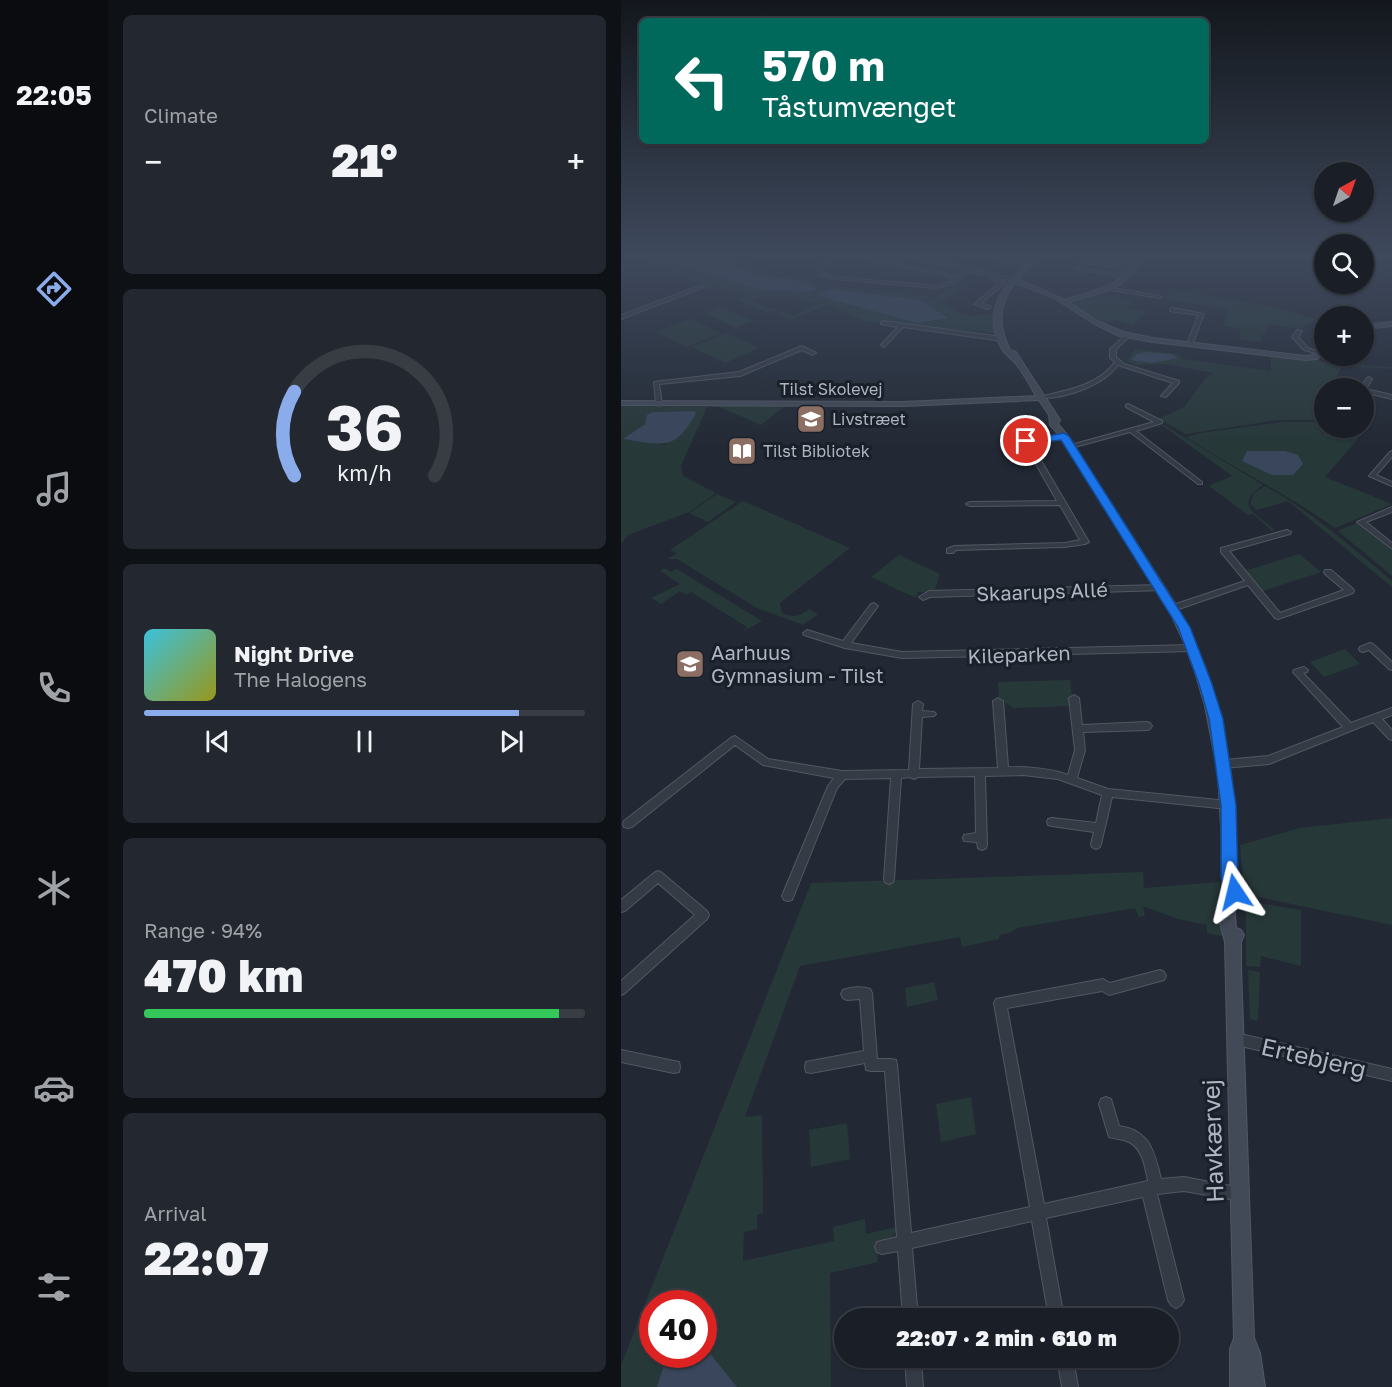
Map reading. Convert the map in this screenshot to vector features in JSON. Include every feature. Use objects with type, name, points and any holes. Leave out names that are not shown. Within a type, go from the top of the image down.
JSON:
[{"type":"street","name":"Havkærvej","points":[[997,320],[1007,351],[1043,397],[1054,425],[1073,449],[1173,608],[1193,648],[1216,719],[1228,805],[1230,878],[1227,904],[1229,933],[1233,942],[1244,1338],[1250,1353],[1254,1387]]},
{"type":"street","points":[[1093,320],[1112,331],[1128,335],[1290,357],[1314,355]]},
{"type":"street","points":[[1190,344],[1199,320]]},
{"type":"street","points":[[883,324],[1002,339]]},
{"type":"street","points":[[1374,326],[1392,324]]},
{"type":"street","points":[[884,345],[901,327]]},
{"type":"street","points":[[1299,331],[1295,338],[1314,354]]},
{"type":"street","points":[[1128,335],[1113,349],[1111,354],[1117,363],[1177,382],[1164,396]]},
{"type":"street","points":[[659,404],[656,383],[740,374],[802,348],[813,353]]},
{"type":"street","points":[[1043,397],[1079,389],[1110,372],[1117,363]]},
{"type":"street","points":[[1374,392],[1392,397]]},
{"type":"street","name":"Tilst Skolevej","points":[[621,403],[925,403],[1043,397]]},
{"type":"street","points":[[1073,449],[1160,422],[1131,406]]},
{"type":"street","points":[[950,551],[954,548],[1056,546],[1085,542],[1026,441],[1023,426]]},
{"type":"street","points":[[1131,430],[1200,483]]},
{"type":"street","points":[[1026,441],[1061,433]]},
{"type":"street","points":[[1392,453],[1372,476],[1392,484]]},
{"type":"street","points":[[970,504],[1062,503]]},
{"type":"street","points":[[1392,509],[1361,522],[1392,547]]},
{"type":"street","points":[[1287,532],[1224,550],[1278,616],[1350,591],[1328,572]]},
{"type":"street","points":[[1173,608],[1249,582]]},
{"type":"street","name":"Skaarups Allé","points":[[923,597],[929,594],[1161,588]]},
{"type":"street","points":[[845,645],[874,606]]},
{"type":"street","name":"Kileparken","points":[[807,633],[845,645],[902,655],[940,656],[1193,648]]},
{"type":"street","points":[[1363,649],[1370,646],[1392,667]]},
{"type":"street","points":[[1304,670],[1297,672],[1350,728]]},
{"type":"street","points":[[1072,779],[1079,761],[1079,729],[1074,698]]},
{"type":"street","points":[[998,701],[1003,772]]},
{"type":"street","points":[[914,775],[918,709],[931,714]]},
{"type":"street","points":[[1224,764],[1269,760],[1392,711]]},
{"type":"street","points":[[999,712],[1010,712]]},
{"type":"street","points":[[1375,718],[1392,736]]},
{"type":"street","points":[[1079,729],[1147,726]]},
{"type":"street","points":[[628,824],[735,740],[766,762],[842,775],[1038,773],[1072,779],[1108,793],[1228,805]]},
{"type":"street","points":[[968,838],[982,841],[980,774]]},
{"type":"street","points":[[788,896],[833,786],[842,775]]},
{"type":"street","points":[[889,879],[886,853],[896,775]]},
{"type":"street","points":[[1096,844],[1108,793]]},
{"type":"street","points":[[1052,822],[1098,828]]},
{"type":"street","points":[[621,907],[658,876],[703,915],[621,989]]},
{"type":"street","points":[[1055,1308],[1000,1003],[1104,985],[1110,989],[1160,976]]},
{"type":"street","points":[[847,994],[866,993],[871,1065],[891,1065],[909,1308]]},
{"type":"street","name":"Ertebjerg","points":[[1236,1039],[1392,1075]]},
{"type":"street","points":[[621,1056],[674,1067]]},
{"type":"street","points":[[811,1067],[870,1056]]},
{"type":"street","points":[[1106,1104],[1114,1132],[1129,1132],[1146,1146],[1152,1187],[1176,1300]]},
{"type":"street","points":[[882,1247],[1152,1187],[1184,1184],[1241,1194]]},
{"type":"street","name":"Havkærvej","points":[[1241,1387],[1240,1349],[1244,1338]]},
{"type":"street","points":[[914,1368],[915,1387]]},
{"type":"street","points":[[1067,1368],[1070,1387]]},
{"type":"shaded area","points":[[692,320],[721,333],[687,347],[656,332]]},
{"type":"shaded area","points":[[718,320],[753,321],[736,328]]},
{"type":"shaded area","points":[[862,320],[992,320],[994,333]]},
{"type":"shaded area","points":[[1097,320],[1138,320],[1133,326],[1116,320],[1104,324]]},
{"type":"shaded area","points":[[1225,320],[1314,320],[1300,329],[1268,324],[1266,334],[1262,334],[1260,342],[1239,339],[1241,329],[1223,326]]},
{"type":"shaded area","points":[[726,333],[759,348],[725,363],[692,347]]},
{"type":"shaded area","points":[[1135,349],[1178,354],[1182,359],[1271,371],[1271,356],[1314,359],[1314,366],[1343,366],[1335,378],[1314,378],[1314,420],[1278,420],[1186,434],[1158,419],[1184,407],[1206,378],[1213,373],[1166,364],[1135,365],[1127,361]]},
{"type":"shaded area","points":[[1343,366],[1392,367],[1392,369]]},
{"type":"shaded area","points":[[621,406],[707,407],[681,466],[683,476],[716,493],[689,512],[628,535],[621,544]],"holes":[[[694,411],[696,413],[665,445],[624,439],[645,424],[653,412]]]},
{"type":"shaded area","points":[[717,406],[785,406],[761,425]]},
{"type":"shaded area","points":[[1284,422],[1314,422],[1314,438],[1358,438],[1325,477],[1392,504],[1335,528],[1186,437],[1200,433]]},
{"type":"shaded area","points":[[1164,425],[1263,485],[1254,492],[1249,504],[1255,514],[1275,530],[1272,531],[1253,514],[1248,515],[1209,486],[1232,476],[1163,426],[1139,431]]},
{"type":"shaded area","points":[[1265,486],[1299,507],[1331,530],[1392,581],[1392,587],[1288,501],[1257,510],[1277,530],[1250,504],[1254,493]]},
{"type":"shaded area","points":[[717,494],[736,502],[708,522],[689,513]]},
{"type":"shaded area","points":[[743,501],[850,548],[780,603],[782,613],[786,615],[796,616],[809,609],[818,614],[803,625],[757,608],[677,559],[667,559],[677,553],[670,550]]},
{"type":"shaded area","points":[[1357,523],[1392,551],[1392,576],[1338,531]]},
{"type":"shaded area","points":[[1299,554],[1321,572],[1263,591],[1245,571]]},
{"type":"shaded area","points":[[899,555],[940,574],[934,592],[918,592],[916,598],[871,577]]},
{"type":"shaded area","points":[[664,568],[671,572],[677,569],[762,621],[744,631],[747,627],[691,592],[686,595],[680,591],[661,604],[651,598],[680,584],[660,571]]},
{"type":"shaded area","points":[[1345,649],[1360,664],[1324,677],[1310,662]]},
{"type":"shaded area","points":[[1070,680],[1072,696],[1070,706],[1014,708],[999,699],[998,682]]},
{"type":"shaded area","points":[[1392,818],[1392,925],[1244,894],[1240,845],[1300,828]]},
{"type":"shaded area","points":[[1143,872],[1144,888],[1220,882],[1222,936],[1207,933],[1207,925],[1178,919],[1143,906],[1145,916],[1139,917],[1135,908],[1017,928],[1010,933],[999,935],[999,939],[962,947],[960,937],[800,966],[745,1117],[762,1115],[763,1213],[757,1215],[757,1229],[744,1232],[743,1261],[834,1241],[833,1227],[865,1219],[866,1234],[897,1227],[893,1236],[876,1241],[878,1262],[830,1273],[831,1387],[621,1387],[621,1365],[639,1319],[639,1368],[717,1368],[717,1290],[651,1290],[811,883]]},
{"type":"shaded area","points":[[1246,901],[1301,910],[1301,966],[1261,956],[1260,967],[1246,966]]},
{"type":"shaded area","points":[[1248,970],[1260,972],[1258,1021],[1250,1019]]},
{"type":"shaded area","points":[[934,982],[938,1000],[907,1007],[905,988]]},
{"type":"shaded area","points":[[971,1097],[976,1134],[941,1142],[936,1104]]},
{"type":"shaded area","points":[[847,1123],[850,1159],[811,1167],[809,1130]]},
{"type":"water","points":[[905,320],[937,320],[917,323]]},
{"type":"water","points":[[1145,352],[1171,354],[1178,358],[1152,363],[1131,360],[1137,354]]},
{"type":"water","points":[[694,411],[696,413],[688,426],[674,440],[667,443],[658,444],[623,439],[645,424],[647,415],[653,412]]},
{"type":"water","points":[[1247,451],[1285,451],[1298,455],[1303,464],[1293,475],[1272,475],[1242,461]]},
{"type":"water","points":[[717,1362],[737,1387],[657,1387],[663,1368],[717,1368]]},
{"type":"place","name":"Livstræet","points":[[811,419]]},
{"type":"place","name":"Tilst Bibliotek","points":[[742,451]]},
{"type":"place","name":"Aarhuus Gymnasium - Tilst","points":[[690,664]]},
{"type":"route","points":[[1026,441],[1064,436],[1065,442],[1076,455],[1184,627],[1206,684],[1216,719],[1228,805],[1230,878],[1235,892]]}]
